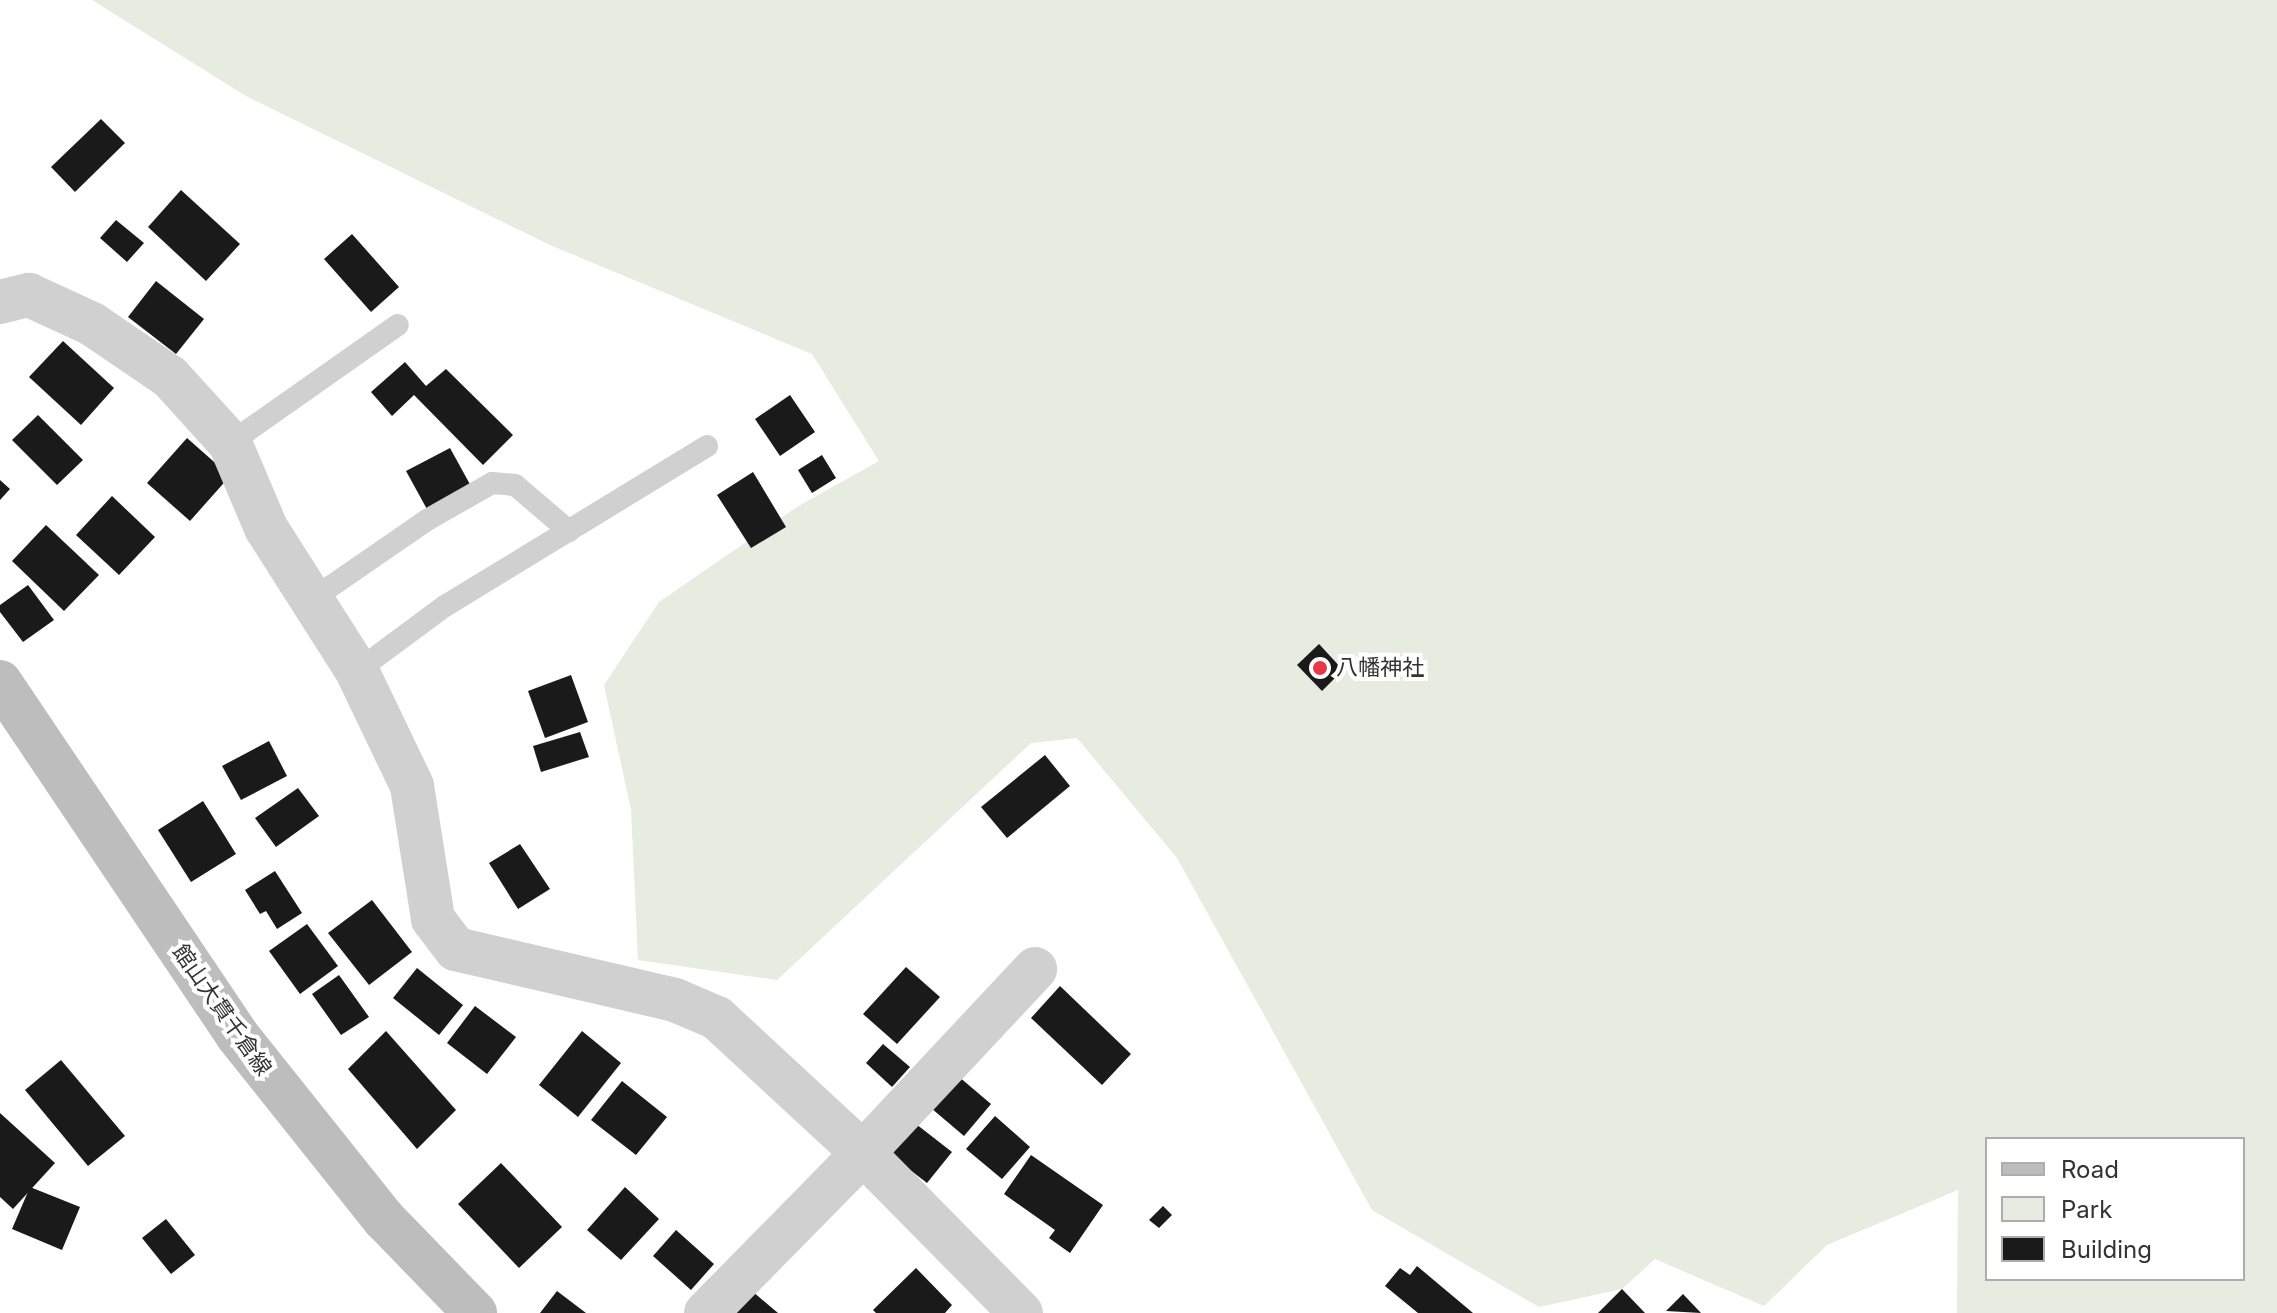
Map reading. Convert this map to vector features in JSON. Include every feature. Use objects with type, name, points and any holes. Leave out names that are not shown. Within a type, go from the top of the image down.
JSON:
[{"type":"main road","name":"館山大貫千倉線","points":[[0,682],[237,1035],[384,1219],[468,1311]]},
{"type":"street","points":[[0,302],[29,295],[92,324],[170,377],[230,443],[266,528],[357,671],[412,786],[433,919],[456,949],[675,1000],[717,1018],[863,1153],[1021,1313]]},
{"type":"street","points":[[706,1313],[863,1153],[1035,969]]},
{"type":"lane","points":[[230,443],[398,325]]},
{"type":"lane","points":[[357,671],[445,606],[707,446]]},
{"type":"lane","points":[[311,600],[427,520],[492,483],[515,485],[569,531]]},
{"type":"green space","points":[[92,0],[2277,0],[2277,1313],[1957,1313],[1958,1190],[1827,1245],[1764,1306],[1655,1259],[1622,1289],[1539,1307],[1372,1210],[1177,858],[1077,738],[1031,743],[777,980],[638,960],[631,810],[604,685],[659,602],[797,507],[879,461],[812,354],[550,245],[246,96]]},
{"type":"building","points":[[101,119],[125,143],[75,192],[51,167]]},
{"type":"building","points":[[181,190],[240,244],[206,281],[148,227]]},
{"type":"building","points":[[116,220],[144,243],[127,262],[100,238]]},
{"type":"building","points":[[352,234],[399,287],[371,312],[324,259]]},
{"type":"building","points":[[156,281],[204,319],[176,354],[128,317]]},
{"type":"building","points":[[63,341],[114,388],[81,425],[29,377]]},
{"type":"building","points":[[405,362],[426,386],[446,369],[513,435],[483,465],[414,395],[392,416],[371,392]]},
{"type":"building","points":[[790,395],[815,432],[780,456],[755,419]]},
{"type":"building","points":[[38,415],[83,460],[57,485],[12,440]]},
{"type":"building","points":[[187,438],[230,476],[190,521],[147,483]]},
{"type":"building","points":[[450,448],[472,488],[428,511],[406,471]]},
{"type":"building","points":[[822,455],[836,478],[812,493],[798,470]]},
{"type":"building","points":[[753,472],[786,527],[751,548],[717,495]]},
{"type":"building","points":[[0,480],[10,489],[0,500]]},
{"type":"building","points":[[112,496],[155,537],[119,575],[76,535]]},
{"type":"building","points":[[46,525],[99,575],[64,611],[12,561]]},
{"type":"building","points":[[28,585],[54,620],[23,642],[0,612],[0,605]]},
{"type":"building","name":"八幡神社","points":[[1319,644],[1343,670],[1322,691],[1297,665]]},
{"type":"building","points":[[571,675],[588,722],[545,738],[528,691]]},
{"type":"building","points":[[580,732],[589,757],[541,772],[533,746]]},
{"type":"building","points":[[269,741],[287,776],[241,800],[222,766]]},
{"type":"building","points":[[1045,755],[1070,786],[1007,838],[981,807]]},
{"type":"building","points":[[298,788],[319,816],[276,847],[255,818]]},
{"type":"building","points":[[203,801],[236,854],[191,882],[158,830]]},
{"type":"building","points":[[520,844],[550,889],[518,909],[489,863]]},
{"type":"building","points":[[275,871],[302,913],[277,929],[266,911],[260,914],[245,890]]},
{"type":"building","points":[[372,900],[412,952],[369,985],[328,933]]},
{"type":"building","points":[[307,924],[338,966],[300,994],[269,951]]},
{"type":"building","points":[[906,967],[940,997],[897,1044],[863,1014]]},
{"type":"building","points":[[417,968],[463,1005],[439,1035],[393,998]]},
{"type":"building","points":[[339,975],[369,1017],[341,1035],[312,994]]},
{"type":"building","points":[[1060,986],[1131,1054],[1102,1085],[1031,1018]]},
{"type":"building","points":[[475,1006],[516,1037],[487,1074],[447,1043]]},
{"type":"building","points":[[386,1031],[456,1110],[417,1149],[348,1069]]},
{"type":"building","points":[[582,1031],[621,1063],[578,1117],[539,1085]]},
{"type":"building","points":[[883,1044],[910,1067],[892,1087],[866,1063]]},
{"type":"building","points":[[61,1060],[125,1136],[88,1166],[25,1090]]},
{"type":"building","points":[[958,1076],[991,1104],[964,1136],[931,1108]]},
{"type":"building","points":[[622,1081],[667,1117],[636,1155],[591,1120]]},
{"type":"building","points":[[0,1113],[55,1163],[13,1209],[0,1197]]},
{"type":"building","points":[[995,1116],[1030,1147],[1002,1179],[966,1149]]},
{"type":"building","points":[[907,1117],[952,1152],[927,1183],[883,1149]]},
{"type":"building","points":[[1031,1155],[1103,1205],[1070,1253],[1049,1238],[1055,1230],[1004,1194]]},
{"type":"building","points":[[501,1163],[562,1227],[519,1268],[458,1204]]},
{"type":"building","points":[[30,1187],[80,1207],[62,1250],[12,1229]]},
{"type":"building","points":[[625,1187],[659,1219],[621,1260],[587,1230]]},
{"type":"building","points":[[1163,1206],[1172,1215],[1159,1228],[1149,1220]]},
{"type":"building","points":[[166,1219],[195,1255],[171,1274],[142,1238]]},
{"type":"building","points":[[676,1230],[714,1264],[691,1290],[653,1256]]},
{"type":"building","points":[[1417,1266],[1473,1313],[1418,1313],[1385,1286],[1400,1268],[1410,1275]]},
{"type":"building","points":[[916,1268],[952,1305],[945,1313],[876,1313],[873,1310]]},
{"type":"building","points":[[746,1286],[778,1313],[723,1313]]},
{"type":"building","points":[[1622,1289],[1645,1313],[1598,1313]]},
{"type":"building","points":[[557,1291],[586,1313],[540,1313]]},
{"type":"building","points":[[1683,1294],[1701,1313],[1666,1311]]},
{"type":"place","name":"八幡神社","points":[[1320,668]]}]
